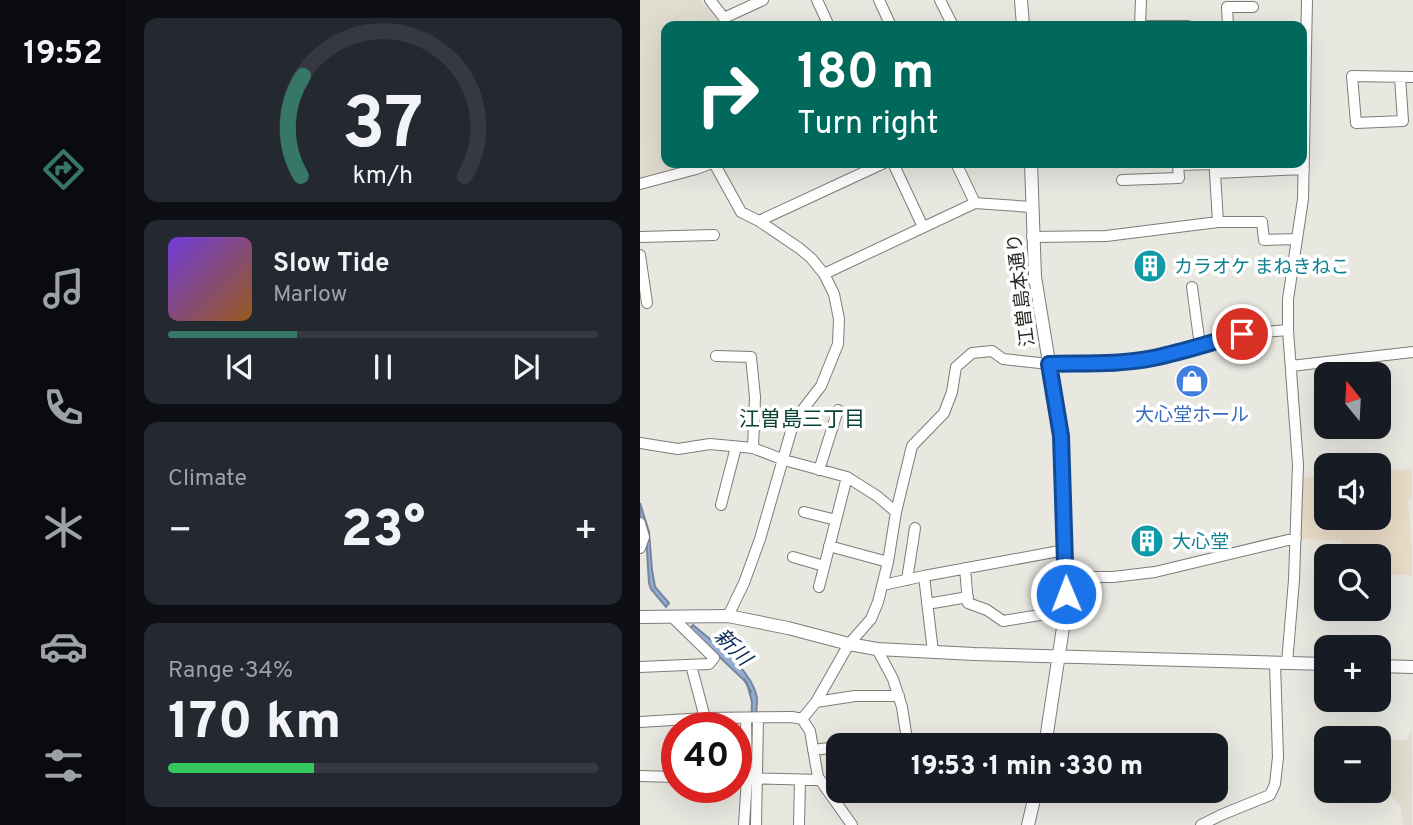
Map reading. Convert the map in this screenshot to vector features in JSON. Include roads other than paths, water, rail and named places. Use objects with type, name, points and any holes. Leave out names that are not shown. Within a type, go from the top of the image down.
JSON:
[{"type":"street","points":[[710,0],[724,21]]},
{"type":"street","points":[[727,21],[763,0]]},
{"type":"street","points":[[817,0],[827,21]]},
{"type":"street","points":[[879,0],[889,21]]},
{"type":"street","points":[[947,0],[940,0],[950,21]]},
{"type":"street","points":[[1021,0],[1023,21]]},
{"type":"street","points":[[1140,21],[1141,0]]},
{"type":"street","points":[[1306,21],[1307,0]]},
{"type":"street","points":[[1228,21],[1227,7],[1253,6]]},
{"type":"street","points":[[1400,77],[1403,121],[1356,123],[1352,76],[1412,77]]},
{"type":"street","points":[[640,184],[699,168]]},
{"type":"street","points":[[716,168],[741,212],[759,221],[811,258],[824,274],[834,294],[839,319],[838,344],[821,386],[794,421],[760,539],[744,583],[728,616]]},
{"type":"street","points":[[759,221],[873,168]]},
{"type":"street","points":[[895,168],[923,227]]},
{"type":"street","points":[[958,168],[975,204]]},
{"type":"street","name":"江曽島本通り","points":[[1031,168],[1032,237],[1037,294],[1061,436],[1066,577],[1065,611],[1047,733]]},
{"type":"street","points":[[1122,180],[1179,178],[1178,168]]},
{"type":"street","points":[[1215,168],[1218,222]]},
{"type":"street","points":[[1201,825],[1270,795],[1275,784],[1281,663],[1294,580],[1298,465],[1288,299],[1303,199],[1304,169],[1215,173]]},
{"type":"street","points":[[824,274],[975,204],[1031,207]]},
{"type":"street","points":[[1032,237],[1107,236],[1218,222],[1262,222],[1264,240],[1297,239]]},
{"type":"street","points":[[640,237],[714,235]]},
{"type":"street","points":[[640,255],[647,303]]},
{"type":"street","points":[[1192,287],[1200,346]]},
{"type":"street","points":[[802,719],[816,702],[849,644],[871,619],[883,585],[896,512],[912,446],[944,413],[952,392],[956,367],[964,359],[972,353],[992,351],[1003,359],[1049,364],[1150,359],[1242,334],[1288,330]]},
{"type":"street","points":[[1291,366],[1412,352]]},
{"type":"street","points":[[716,356],[751,357],[755,397],[753,448]]},
{"type":"street","points":[[819,470],[838,410]]},
{"type":"street","points":[[640,443],[678,449],[710,444],[753,448],[784,460],[847,477],[896,512]]},
{"type":"street","points":[[721,505],[736,447]]},
{"type":"street","points":[[819,587],[847,477]]},
{"type":"street","points":[[804,512],[836,520]]},
{"type":"street","points":[[640,523],[644,537],[640,548]]},
{"type":"street","points":[[907,580],[915,528]]},
{"type":"street","points":[[1066,577],[1155,572],[1296,538]]},
{"type":"street","points":[[829,546],[888,562]]},
{"type":"street","points":[[883,585],[1065,550]]},
{"type":"street","points":[[793,557],[824,566]]},
{"type":"street","points":[[965,568],[968,603],[987,610],[1003,621],[1065,611]]},
{"type":"street","points":[[924,576],[933,652]]},
{"type":"street","points":[[927,604],[968,597]]},
{"type":"street","points":[[640,667],[709,664],[714,658],[671,616]]},
{"type":"street","points":[[640,617],[728,616],[877,649],[1314,664]]},
{"type":"street","points":[[877,649],[899,696],[906,733]]},
{"type":"street","points":[[691,665],[703,712]]},
{"type":"street","points":[[1391,666],[1412,667]]},
{"type":"street","points":[[816,702],[855,696],[899,696]]},
{"type":"street","points":[[752,719],[802,719],[810,731],[820,780],[852,825]]},
{"type":"street","points":[[640,722],[661,721]]},
{"type":"street","points":[[813,750],[826,748]]},
{"type":"street","points":[[640,776],[661,777]]},
{"type":"street","points":[[752,778],[820,780]]},
{"type":"street","points":[[799,825],[800,780]]},
{"type":"street","points":[[744,825],[745,803]]},
{"type":"street","points":[[752,803],[756,825]]},
{"type":"street","points":[[1028,825],[1033,803]]},
{"type":"water","points":[[640,503],[649,532],[655,587],[669,603],[666,607],[649,583],[646,535],[640,515]]},
{"type":"water","points":[[693,625],[722,649],[740,667],[754,687],[757,698],[752,825],[748,825],[749,803],[752,803],[752,702],[747,683],[690,629]]},
{"type":"waterway","name":"新川","points":[[744,679],[751,692]]},
{"type":"place","name":"カラオケ まねきねこ","points":[[1150,266]]},
{"type":"place","name":"大心堂ホール","points":[[1192,381]]},
{"type":"place","name":"大心堂","points":[[1147,541]]},
{"type":"district","name":"江曽島三丁目","points":[[802,419]]}]
